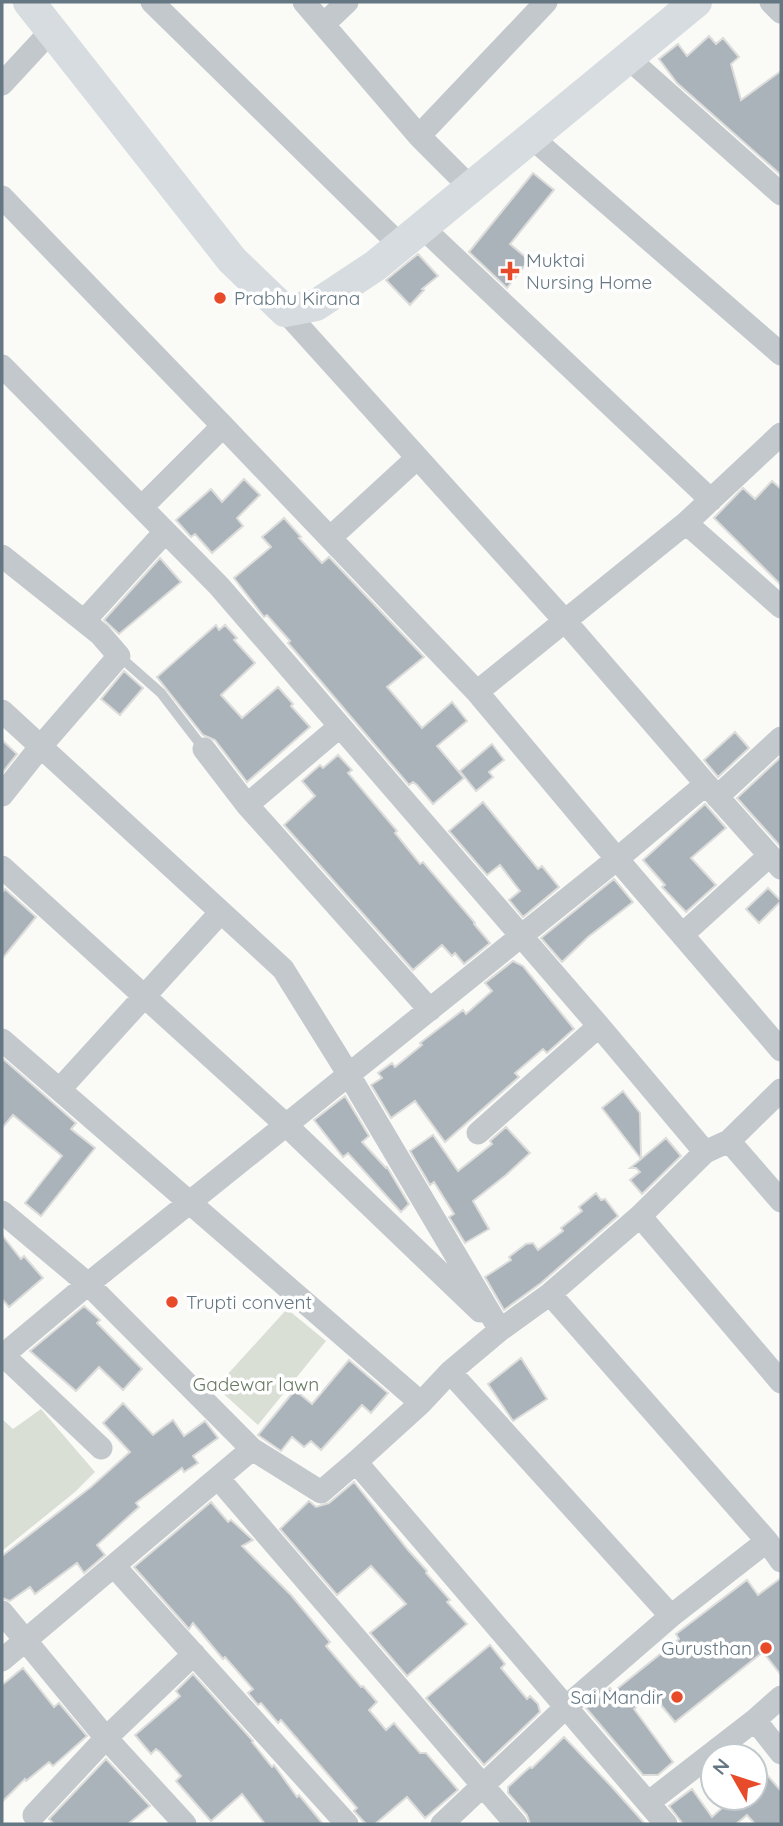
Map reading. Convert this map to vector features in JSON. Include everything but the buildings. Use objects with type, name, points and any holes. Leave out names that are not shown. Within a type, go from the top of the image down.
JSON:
[{"type":"main road","points":[[29,2],[232,260],[285,312],[316,304],[375,266],[696,2]]},
{"type":"street","points":[[152,2],[411,236],[711,500]]},
{"type":"street","points":[[304,2],[419,136],[470,187]]},
{"type":"street","points":[[324,24],[347,2]]},
{"type":"street","points":[[419,136],[546,2]]},
{"type":"street","points":[[771,2],[781,12]]},
{"type":"street","points":[[2,84],[51,31]]},
{"type":"street","points":[[628,58],[781,194]]},
{"type":"street","points":[[531,137],[781,354]]},
{"type":"street","points":[[2,197],[477,692],[781,1050]]},
{"type":"street","points":[[285,312],[565,621],[775,862],[682,935]]},
{"type":"street","points":[[2,366],[219,586],[705,1152]]},
{"type":"street","points":[[142,507],[223,426]]},
{"type":"street","points":[[477,692],[686,523],[781,434]]},
{"type":"street","points":[[331,537],[416,458]]},
{"type":"street","points":[[686,523],[781,607]]},
{"type":"street","points":[[84,621],[165,532]]},
{"type":"street","points":[[2,556],[100,634],[119,656],[2,795]]},
{"type":"street","points":[[2,711],[284,969],[500,1330]]},
{"type":"street","points":[[247,805],[339,727]]},
{"type":"street","points":[[101,1448],[2,1355],[617,859],[781,738]]},
{"type":"street","points":[[204,748],[247,805],[430,1010]]},
{"type":"street","points":[[2,867],[286,1125],[500,1330]]},
{"type":"street","points":[[60,1089],[221,912]]},
{"type":"street","points":[[478,1133],[599,1026]]},
{"type":"street","points":[[2,1041],[421,1403]]},
{"type":"street","points":[[2,1212],[88,1284],[252,1450],[321,1492],[421,1403],[450,1372],[500,1330],[550,1294],[640,1216],[705,1152],[729,1141],[781,1090]]},
{"type":"street","points":[[729,1141],[781,1200]]},
{"type":"street","points":[[640,1216],[781,1382]]},
{"type":"street","points":[[550,1294],[767,1541],[781,1561]]},
{"type":"street","points":[[450,1372],[671,1616]]},
{"type":"street","points":[[2,1660],[252,1450]]},
{"type":"street","points":[[356,1462],[666,1824]]},
{"type":"street","points":[[218,1478],[516,1824]]},
{"type":"street","points":[[442,1824],[566,1707],[671,1616],[767,1541]]},
{"type":"street","points":[[114,1566],[347,1824]]},
{"type":"street","points":[[2,1612],[106,1738],[185,1824]]},
{"type":"street","points":[[32,1821],[106,1738],[194,1654]]},
{"type":"street","points":[[648,1803],[781,1697]]},
{"type":"street","points":[[755,1720],[781,1753]]},
{"type":"lane","points":[[119,656],[161,693],[204,748]]},
{"type":"green space","name":"Gadewar lawn","points":[[287,1309],[326,1341],[258,1425],[216,1387]]},
{"type":"green space","points":[[41,1409],[95,1472],[75,1492],[2,1551],[2,1419],[13,1429]]},
{"type":"place","name":"Muktai Nursing Home","points":[[510,271]]},
{"type":"place","name":"Prabhu Kirana","points":[[220,298]]},
{"type":"place","name":"Trupti convent","points":[[172,1302]]},
{"type":"place","name":"Gurusthan","points":[[766,1648]]},
{"type":"place","name":"Sai Mandir","points":[[677,1697]]}]
